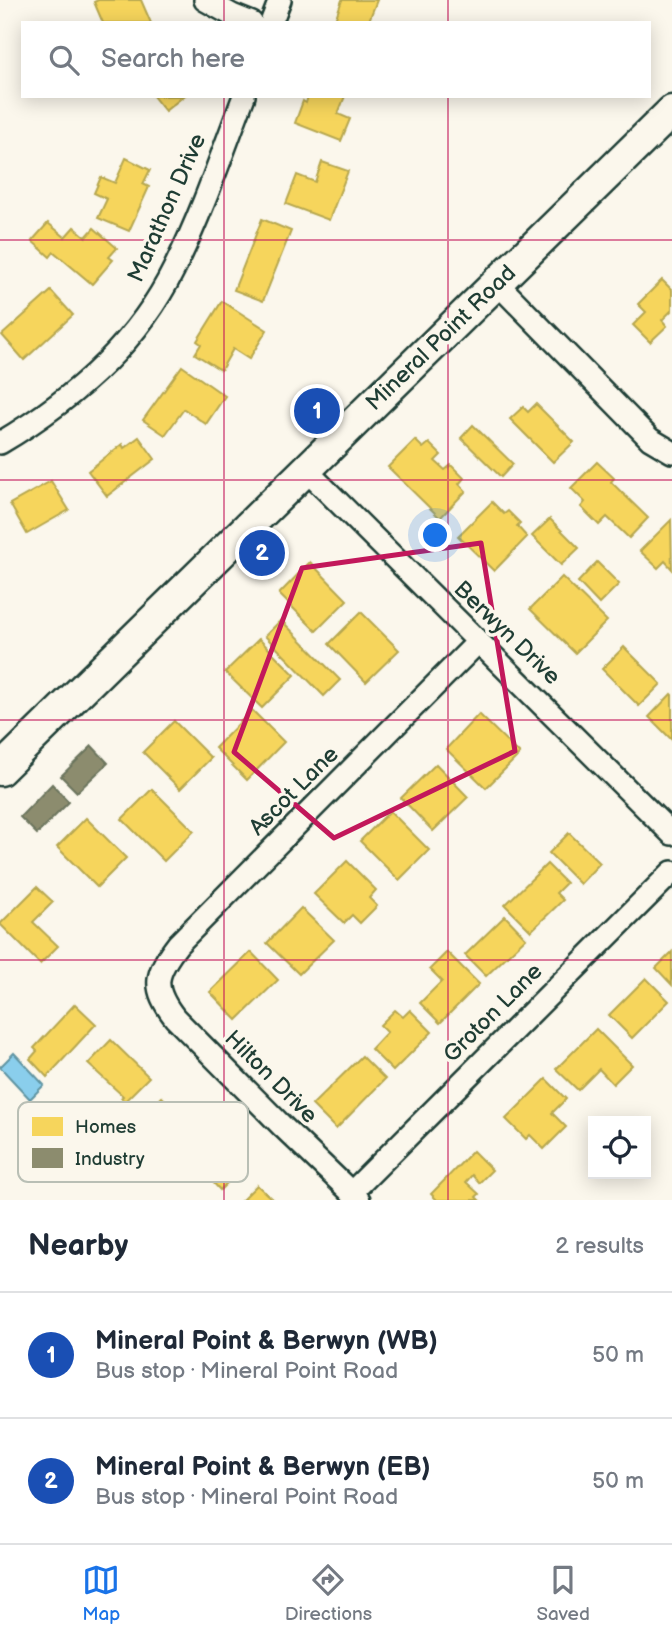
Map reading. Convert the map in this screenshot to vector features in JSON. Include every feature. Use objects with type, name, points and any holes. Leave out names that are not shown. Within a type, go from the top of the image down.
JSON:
[{"type":"main road","name":"Mineral Point Road","points":[[0,770],[672,111]]},
{"type":"street","points":[[205,0],[247,21]]},
{"type":"street","points":[[272,21],[280,0]]},
{"type":"street","name":"Marathon Drive","points":[[0,443],[36,422],[75,393],[111,357],[149,310],[174,270],[243,98]]},
{"type":"street","points":[[497,283],[650,439],[672,452]]},
{"type":"street","name":"Berwyn Drive","points":[[306,470],[672,834]]},
{"type":"street","name":"Ascot Lane","points":[[158,983],[162,966],[178,944],[478,642]]},
{"type":"street","name":"Groton Lane","points":[[355,1196],[672,872]]},
{"type":"street","name":"Hilton Drive","points":[[158,983],[163,1003],[175,1018],[355,1196]]},
{"type":"highlighted area","points":[[481,543],[515,751],[334,838],[234,752],[302,568]]},
{"type":"water","points":[[14,1053],[44,1085],[30,1099],[0,1067]]},
{"type":"building: Homes","points":[[141,0],[150,21],[102,21],[94,2]]},
{"type":"building: Homes","points":[[342,0],[377,0],[369,21],[335,21]]},
{"type":"building: Homes","points":[[155,98],[181,98],[165,111]]},
{"type":"building: Homes","points":[[307,98],[344,98],[338,114],[350,119],[341,141],[295,123],[303,101],[306,103]]},
{"type":"building: Homes","points":[[126,158],[150,170],[143,184],[149,187],[129,231],[98,218],[107,199],[94,193],[101,177],[115,183]]},
{"type":"building: Homes","points":[[322,162],[348,171],[329,220],[286,204],[297,175],[315,182]]},
{"type":"building: Homes","points":[[262,219],[291,231],[263,301],[234,290]]},
{"type":"building: Homes","points":[[48,223],[65,237],[74,227],[86,237],[94,228],[117,248],[109,257],[113,260],[92,284],[54,252],[50,257],[32,241]]},
{"type":"building: Homes","points":[[662,280],[672,290],[672,310],[662,320],[667,326],[650,342],[633,325],[646,312],[638,304]]},
{"type":"building: Homes","points":[[51,291],[73,315],[24,360],[2,335]]},
{"type":"building: Homes","points":[[222,301],[267,330],[249,359],[233,349],[221,370],[195,354],[201,344],[197,341]]},
{"type":"building: Homes","points":[[182,366],[225,396],[206,424],[184,409],[165,435],[143,420]]},
{"type":"building: Homes","points":[[536,404],[574,442],[553,462],[510,419],[523,407],[528,412]]},
{"type":"building: Homes","points":[[473,425],[513,464],[501,477],[461,438]]},
{"type":"building: Homes","points":[[139,437],[155,459],[107,496],[88,471],[122,444],[124,448]]},
{"type":"building: Homes","points":[[415,440],[423,448],[429,443],[441,455],[435,461],[445,470],[451,465],[464,478],[459,484],[466,491],[440,518],[388,467]]},
{"type":"building: Homes","points":[[597,462],[614,478],[611,482],[648,518],[629,538],[607,517],[599,525],[581,507],[585,502],[571,488]]},
{"type":"building: Homes","points":[[51,481],[69,510],[27,534],[10,504]]},
{"type":"building: Homes","points":[[492,502],[504,514],[508,511],[520,523],[517,526],[527,537],[494,571],[458,536]]},
{"type":"building: Homes","points":[[550,519],[579,548],[561,565],[532,536]]},
{"type":"building: Homes","points":[[671,520],[672,569],[665,561],[658,568],[640,551]]},
{"type":"building: Homes","points":[[310,562],[347,600],[316,631],[279,594]]},
{"type":"building: Homes","points":[[597,562],[619,584],[599,604],[578,582]]},
{"type":"building: Homes","points":[[562,577],[607,621],[575,653],[530,609]]},
{"type":"building: Homes","points":[[361,612],[399,650],[366,682],[329,644]]},
{"type":"building: Homes","points":[[281,620],[340,680],[324,696],[265,636]]},
{"type":"building: Homes","points":[[259,639],[295,675],[262,708],[225,672]]},
{"type":"building: Homes","points":[[624,647],[661,684],[639,706],[602,669]]},
{"type":"building: Homes","points":[[672,695],[672,740],[649,717]]},
{"type":"building: Homes","points":[[252,710],[284,742],[247,780],[215,748]]},
{"type":"building: Homes","points":[[479,714],[520,754],[486,788],[446,749]]},
{"type":"building: Homes","points":[[174,721],[211,758],[180,789],[143,752]]},
{"type":"building: Homes","points":[[436,764],[468,797],[433,831],[401,798]]},
{"type":"building: Homes","points":[[152,789],[194,831],[164,861],[122,819]]},
{"type":"building: Homes","points":[[390,811],[429,850],[399,880],[360,841]]},
{"type":"building: Homes","points":[[86,818],[126,858],[97,887],[57,847]]},
{"type":"building: Homes","points":[[569,833],[600,863],[580,884],[549,853]]},
{"type":"building: Homes","points":[[347,861],[376,890],[369,898],[377,906],[360,923],[352,915],[344,923],[314,894]]},
{"type":"building: Homes","points":[[547,864],[566,883],[556,893],[563,900],[531,931],[505,905]]},
{"type":"building: Homes","points":[[37,887],[53,902],[33,922],[58,946],[40,964],[0,924]]},
{"type":"building: Homes","points":[[301,908],[334,940],[299,974],[267,943]]},
{"type":"building: Homes","points":[[505,916],[526,938],[486,976],[465,955]]},
{"type":"building: Homes","points":[[251,952],[278,980],[237,1020],[210,992]]},
{"type":"building: Homes","points":[[447,952],[479,984],[440,1023],[420,1003],[442,981],[430,969]]},
{"type":"building: Homes","points":[[672,952],[672,985],[656,968]]},
{"type":"building: Homes","points":[[646,978],[669,1001],[632,1038],[609,1015]]},
{"type":"building: Homes","points":[[75,1004],[96,1024],[47,1077],[30,1059],[37,1051],[34,1048]]},
{"type":"building: Homes","points":[[395,1010],[403,1017],[410,1010],[432,1032],[393,1071],[371,1049],[387,1032],[380,1025]]},
{"type":"building: Homes","points":[[596,1029],[632,1065],[613,1084],[599,1069],[578,1090],[556,1069]]},
{"type":"building: Homes","points":[[111,1040],[149,1077],[125,1101],[121,1098],[123,1096],[88,1064]]},
{"type":"building: Homes","points":[[362,1056],[385,1079],[336,1129],[312,1105]]},
{"type":"building: Homes","points":[[546,1079],[566,1099],[552,1113],[566,1127],[544,1149],[530,1135],[526,1139],[506,1119]]},
{"type":"building: Homes","points":[[473,1151],[492,1170],[479,1183],[472,1175],[466,1182],[479,1194],[476,1197],[479,1200],[437,1200],[431,1194]]},
{"type":"building: Homes","points":[[213,1182],[228,1182],[220,1190]]},
{"type":"building: Homes","points":[[257,1185],[273,1200],[242,1200]]},
{"type":"building: Industry","points":[[92,746],[108,763],[77,792],[61,776]]},
{"type":"building: Industry","points":[[52,784],[69,802],[37,834],[20,817]]},
{"type":"place","name":"Mineral Point & Berwyn (WB)","points":[[317,411]]},
{"type":"place","name":"Mineral Point & Berwyn (EB)","points":[[262,553]]}]
